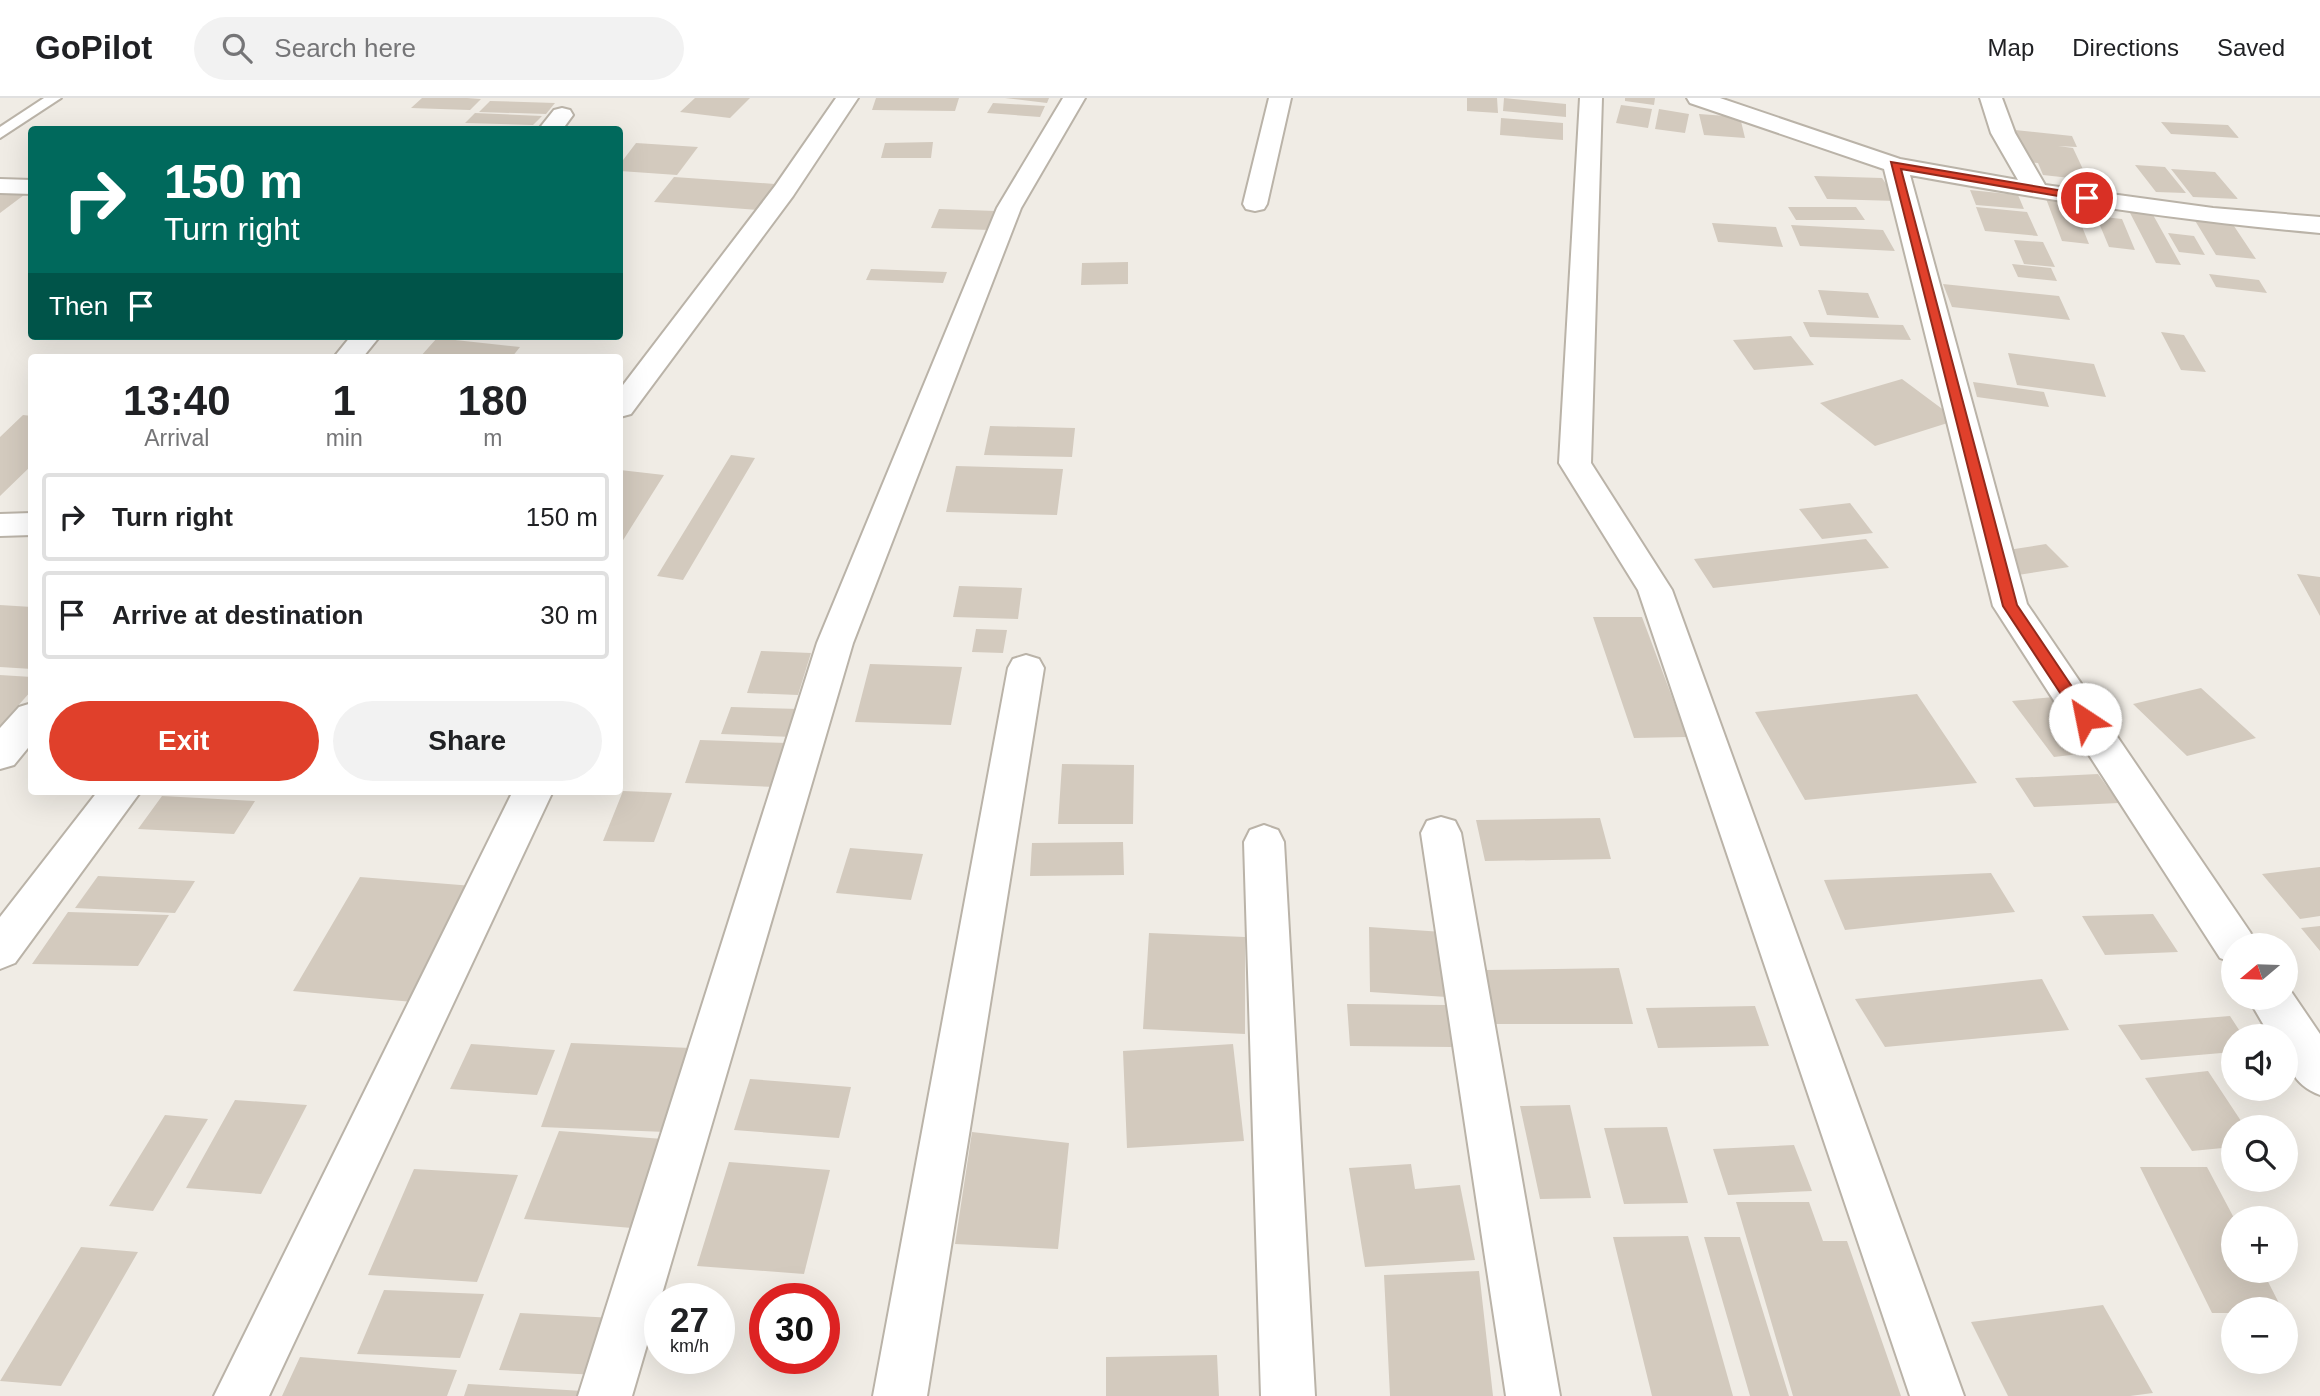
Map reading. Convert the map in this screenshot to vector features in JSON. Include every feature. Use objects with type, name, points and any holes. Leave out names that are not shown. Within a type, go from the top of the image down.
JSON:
[{"type":"street","points":[[623,404],[784,191],[847,98]]},
{"type":"street","points":[[605,1396],[835,643],[1009,208],[1074,98]]},
{"type":"street","points":[[1255,204],[1280,98]]},
{"type":"street","points":[[1591,98],[1575,463],[1655,590],[1937,1396]]},
{"type":"street","points":[[1698,98],[1895,164],[2036,191],[2213,216],[2320,225]]},
{"type":"street","points":[[1990,98],[2003,133],[2036,191]]},
{"type":"street","points":[[1895,164],[2010,606],[2227,933]]},
{"type":"street","points":[[0,186],[28,187]]},
{"type":"street","points":[[351,354],[363,340]]},
{"type":"street","points":[[0,525],[28,524]]},
{"type":"street","points":[[900,1396],[1026,668]]},
{"type":"street","points":[[0,754],[28,722]]},
{"type":"street","points":[[0,950],[118,795]]},
{"type":"street","points":[[241,1396],[531,795]]},
{"type":"street","points":[[1441,833],[1533,1396]]},
{"type":"street","points":[[1264,842],[1288,1396]]},
{"type":"street","points":[[2278,1010],[2320,1073]]},
{"type":"lane","points":[[0,134],[54,98]]},
{"type":"building","points":[[422,98],[481,99],[470,110],[411,108]]},
{"type":"building","points":[[695,98],[750,98],[730,118],[680,112]]},
{"type":"building","points":[[876,98],[959,98],[955,111],[872,110]]},
{"type":"building","points":[[1005,98],[1049,98],[1047,103]]},
{"type":"building","points":[[1467,98],[1497,98],[1498,113],[1467,111]]},
{"type":"building","points":[[1504,98],[1566,104],[1566,117],[1503,111]]},
{"type":"building","points":[[1625,98],[1655,98],[1654,105],[1625,101]]},
{"type":"building","points":[[490,101],[555,103],[546,114],[479,112]]},
{"type":"building","points":[[993,103],[1045,106],[1040,117],[987,113]]},
{"type":"building","points":[[1621,105],[1652,109],[1648,128],[1616,123]]},
{"type":"building","points":[[1659,109],[1689,114],[1685,133],[1655,129]]},
{"type":"building","points":[[475,113],[542,116],[533,125],[465,123]]},
{"type":"building","points":[[1699,114],[1740,117],[1745,138],[1704,135]]},
{"type":"building","points":[[1501,118],[1563,123],[1563,140],[1500,135]]},
{"type":"building","points":[[2161,122],[2228,125],[2239,138],[2171,134]]},
{"type":"building","points":[[2015,130],[2072,136],[2077,147],[2058,146],[2073,148],[2088,180],[2043,175],[2038,163],[2028,162]]},
{"type":"building","points":[[933,142],[931,158],[881,158],[885,143]]},
{"type":"building","points":[[636,143],[698,147],[677,175],[623,171],[623,160]]},
{"type":"building","points":[[2135,165],[2165,167],[2186,193],[2156,192]]},
{"type":"building","points":[[2171,169],[2215,172],[2238,199],[2193,197]]},
{"type":"building","points":[[1814,176],[1882,178],[1898,201],[1827,199]]},
{"type":"building","points":[[674,177],[775,184],[758,210],[654,202]]},
{"type":"building","points":[[0,186],[28,189],[28,192],[0,213]]},
{"type":"building","points":[[1970,190],[2018,195],[2024,209],[1976,205]]},
{"type":"building","points":[[2045,196],[2071,199],[2089,244],[2062,241]]},
{"type":"building","points":[[1788,207],[1856,207],[1865,220],[1796,220]]},
{"type":"building","points":[[1976,207],[2027,212],[2038,236],[1985,231]]},
{"type":"building","points":[[939,209],[996,211],[990,230],[931,228]]},
{"type":"building","points":[[2129,211],[2152,213],[2181,265],[2156,263]]},
{"type":"building","points":[[2096,216],[2122,219],[2135,250],[2109,247]]},
{"type":"building","points":[[2194,219],[2232,223],[2256,259],[2216,255]]},
{"type":"building","points":[[1712,223],[1776,227],[1783,247],[1718,242]]},
{"type":"building","points":[[1791,225],[1883,230],[1895,251],[1800,246]]},
{"type":"building","points":[[2168,233],[2194,236],[2205,255],[2179,252]]},
{"type":"building","points":[[2014,240],[2043,242],[2055,267],[2024,264]]},
{"type":"building","points":[[1128,262],[1128,284],[1081,285],[1082,263]]},
{"type":"building","points":[[2012,264],[2051,268],[2057,281],[2018,277]]},
{"type":"building","points":[[871,269],[947,272],[943,283],[866,280]]},
{"type":"building","points":[[2209,274],[2259,280],[2267,293],[2216,287]]},
{"type":"building","points":[[1943,284],[2059,296],[2070,320],[1952,307]]},
{"type":"building","points":[[1818,290],[1868,293],[1879,318],[1827,315]]},
{"type":"building","points":[[1803,322],[1903,325],[1911,340],[1810,337]]},
{"type":"building","points":[[2161,332],[2184,335],[2206,372],[2181,370]]},
{"type":"building","points":[[1791,336],[1814,365],[1754,370],[1733,340]]},
{"type":"building","points":[[435,340],[520,347],[514,354],[423,354]]},
{"type":"building","points":[[2008,353],[2094,364],[2106,397],[2017,385]]},
{"type":"building","points":[[1902,379],[1957,420],[1875,446],[1820,403]]},
{"type":"building","points":[[1973,382],[2044,392],[2049,407],[1977,397]]},
{"type":"building","points":[[23,415],[28,416],[28,469],[0,496],[0,437]]},
{"type":"building","points":[[990,426],[1075,428],[1072,457],[984,455]]},
{"type":"building","points":[[731,455],[755,458],[683,580],[657,576]]},
{"type":"building","points":[[956,466],[1063,469],[1057,515],[946,512]]},
{"type":"building","points":[[623,470],[664,475],[623,540]]},
{"type":"building","points":[[1850,503],[1873,533],[1822,539],[1799,509]]},
{"type":"building","points":[[1866,539],[1889,568],[1713,588],[1694,559]]},
{"type":"building","points":[[2046,544],[2069,567],[2018,575],[1995,552]]},
{"type":"building","points":[[2297,574],[2320,577],[2320,616]]},
{"type":"building","points":[[959,586],[1022,588],[1018,619],[953,617]]},
{"type":"building","points":[[0,605],[28,607],[28,669],[0,667]]},
{"type":"building","points":[[1593,617],[1642,617],[1687,737],[1634,738]]},
{"type":"building","points":[[976,629],[1007,630],[1003,653],[972,652]]},
{"type":"building","points":[[761,651],[811,653],[798,695],[747,693]]},
{"type":"building","points":[[870,664],[962,667],[951,725],[855,722]]},
{"type":"building","points":[[0,675],[28,677],[28,694],[0,726]]},
{"type":"building","points":[[2201,688],[2256,738],[2187,756],[2133,704]]},
{"type":"building","points":[[1917,694],[1977,783],[1805,800],[1755,712]]},
{"type":"building","points":[[2054,697],[2096,752],[2054,757],[2012,701]]},
{"type":"building","points":[[731,707],[800,709],[792,737],[721,734]]},
{"type":"building","points":[[700,740],[787,743],[775,787],[685,783]]},
{"type":"building","points":[[1062,764],[1134,765],[1133,824],[1058,824]]},
{"type":"building","points":[[2098,774],[2119,803],[2034,807],[2015,778]]},
{"type":"building","points":[[623,791],[672,793],[654,842],[603,841]]},
{"type":"building","points":[[162,796],[255,801],[234,834],[138,829]]},
{"type":"building","points":[[1600,818],[1611,859],[1485,861],[1476,820]]},
{"type":"building","points":[[1123,842],[1124,875],[1030,876],[1032,843]]},
{"type":"building","points":[[850,848],[923,854],[911,900],[836,893]]},
{"type":"building","points":[[2320,867],[2320,916],[2300,919],[2262,874]]},
{"type":"building","points":[[1991,873],[2015,912],[1845,930],[1824,880]]},
{"type":"building","points":[[98,876],[195,881],[175,913],[75,908]]},
{"type":"building","points":[[360,877],[473,886],[413,1002],[293,991]]},
{"type":"building","points":[[68,912],[169,915],[138,966],[32,964]]},
{"type":"building","points":[[2153,914],[2178,952],[2105,955],[2082,916]]},
{"type":"building","points":[[2320,926],[2320,951],[2301,928]]},
{"type":"building","points":[[1369,927],[1443,932],[1447,997],[1370,992]]},
{"type":"building","points":[[1149,933],[1245,937],[1245,1034],[1143,1029]]},
{"type":"building","points":[[1619,968],[1633,1024],[1496,1024],[1486,970]]},
{"type":"building","points":[[2042,979],[2069,1030],[1885,1047],[1855,999]]},
{"type":"building","points":[[1347,1004],[1446,1005],[1452,1047],[1350,1046]]},
{"type":"building","points":[[1755,1006],[1769,1046],[1658,1048],[1646,1008]]},
{"type":"building","points":[[2230,1016],[2235,1024],[2221,1024],[2221,1053],[2141,1060],[2118,1025]]},
{"type":"building","points":[[571,1043],[691,1048],[666,1132],[541,1127]]},
{"type":"building","points":[[471,1044],[555,1050],[537,1095],[450,1089]]},
{"type":"building","points":[[1233,1044],[1244,1141],[1127,1148],[1123,1051]]},
{"type":"building","points":[[2208,1071],[2221,1091],[2221,1101],[2228,1101],[2237,1115],[2221,1115],[2221,1148],[2192,1151],[2145,1078]]},
{"type":"building","points":[[750,1079],[851,1087],[839,1138],[734,1130]]},
{"type":"building","points":[[235,1100],[307,1105],[261,1194],[186,1188]]},
{"type":"building","points":[[1570,1105],[1591,1198],[1540,1199],[1520,1106]]},
{"type":"building","points":[[165,1115],[208,1119],[153,1211],[109,1206]]},
{"type":"building","points":[[1667,1127],[1688,1203],[1624,1204],[1604,1128]]},
{"type":"building","points":[[559,1131],[663,1139],[632,1228],[524,1219]]},
{"type":"building","points":[[972,1132],[1069,1143],[1058,1249],[955,1244]]},
{"type":"building","points":[[1794,1145],[1812,1191],[1728,1195],[1713,1149]]},
{"type":"building","points":[[729,1162],[830,1170],[804,1274],[697,1266]]},
{"type":"building","points":[[1411,1164],[1415,1189],[1460,1185],[1475,1260],[1365,1267],[1349,1168]]},
{"type":"building","points":[[2140,1167],[2207,1167],[2228,1206],[2221,1206],[2221,1283],[2269,1283],[2276,1297],[2221,1297],[2221,1313],[2212,1313]]},
{"type":"building","points":[[414,1169],[518,1175],[477,1282],[368,1275]]},
{"type":"building","points":[[1736,1202],[1809,1202],[1823,1241],[1847,1241],[1901,1396],[1793,1396]]},
{"type":"building","points":[[1688,1236],[1733,1396],[1652,1396],[1613,1237]]},
{"type":"building","points":[[1704,1237],[1740,1237],[1789,1396],[1750,1396]]},
{"type":"building","points":[[81,1247],[138,1252],[61,1386],[0,1381]]},
{"type":"building","points":[[1479,1271],[1493,1396],[1390,1396],[1384,1275]]},
{"type":"building","points":[[384,1290],[484,1294],[460,1358],[357,1354]]},
{"type":"building","points":[[2103,1305],[2153,1393],[2130,1396],[2008,1396],[1971,1322]]},
{"type":"building","points":[[520,1313],[614,1318],[598,1375],[499,1370]]},
{"type":"building","points":[[1217,1355],[1219,1396],[1106,1396],[1106,1357]]},
{"type":"building","points":[[300,1357],[457,1370],[447,1396],[282,1396]]},
{"type":"building","points":[[468,1384],[583,1391],[582,1396],[464,1396]]},
{"type":"route","points":[[2085,719],[2010,606],[1895,164],[2087,198]]}]
